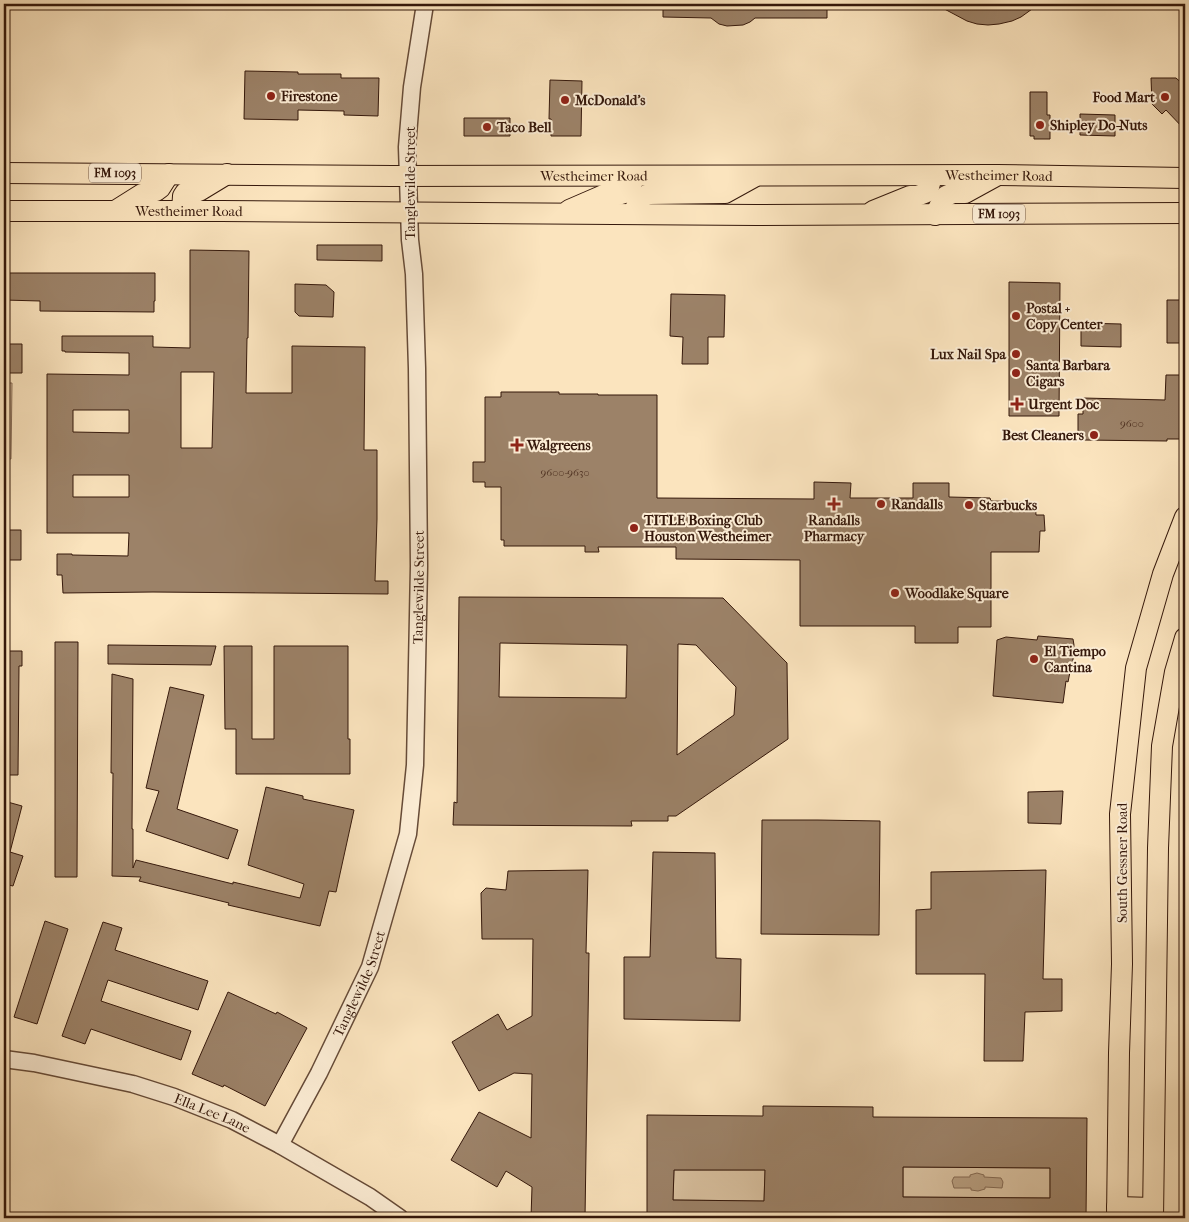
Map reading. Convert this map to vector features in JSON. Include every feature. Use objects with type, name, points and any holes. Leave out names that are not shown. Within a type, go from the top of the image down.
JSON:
[{"type":"main road","name":"Westheimer Road","points":[[4,173],[316,176],[997,175],[1185,178]]},
{"type":"main road","points":[[115,211],[142,194],[156,191],[169,174]]},
{"type":"main road","points":[[182,211],[185,193],[199,191],[227,174]]},
{"type":"main road","points":[[935,214],[946,196],[953,193],[965,193],[997,175]]},
{"type":"main road","points":[[560,214],[606,194],[618,195],[625,193],[630,188],[635,176]]},
{"type":"main road","points":[[632,214],[638,200],[649,194],[725,193],[756,176]]},
{"type":"main road","points":[[862,215],[910,196],[925,193],[932,176]]},
{"type":"main road","name":"Westheimer Road","points":[[4,211],[409,212],[756,216],[1185,214]]},
{"type":"main road","name":"South Gessner Road","points":[[1117,1213],[1122,964],[1121,805],[1136,668],[1163,574],[1185,517]]},
{"type":"main road","points":[[1117,1213],[1153,1213],[1158,848],[1162,746],[1176,672],[1185,638]]},
{"type":"street","name":"Tanglewilde Street","points":[[280,1145],[319,1073],[370,967],[408,834],[415,765],[419,566],[417,358],[407,147],[412,87],[426,4]]},
{"type":"street","name":"Ella Lee Lane","points":[[4,1059],[34,1063],[141,1086],[232,1120],[370,1196],[396,1217]]},
{"type":"shaded area","points":[[4,383],[12,383],[11,459],[4,459]]},
{"type":"shaded area","points":[[903,1167],[1050,1168],[1050,1198],[903,1197]]},
{"type":"shaded area","points":[[674,1170],[765,1170],[764,1201],[673,1200]]},
{"type":"shaded area","points":[[977,1173],[984,1175],[984,1177],[1001,1178],[1003,1182],[1002,1188],[985,1187],[985,1189],[978,1191],[971,1190],[971,1188],[954,1188],[952,1181],[954,1177],[970,1177],[970,1175]]},
{"type":"building","points":[[663,4],[827,4],[827,18],[755,18],[743,25],[727,26],[719,24],[711,18],[663,17]]},
{"type":"building","points":[[935,4],[1039,4],[1012,21],[988,25],[967,21]]},
{"type":"building","points":[[245,71],[341,74],[341,78],[379,78],[378,116],[344,115],[344,111],[298,110],[298,120],[244,119]]},
{"type":"building","name":"Food Mart","points":[[1151,78],[1176,78],[1185,86],[1185,130],[1166,110],[1162,114],[1152,104]]},
{"type":"building","name":"McDonald's","points":[[550,80],[582,81],[581,136],[551,136],[551,119],[549,119]]},
{"type":"building","name":"Shipley Do-Nuts","points":[[1030,92],[1047,92],[1047,115],[1050,115],[1050,139],[1034,139],[1034,136],[1030,136]]},
{"type":"building","points":[[1080,114],[1115,115],[1115,136],[1080,135]]},
{"type":"building","name":"Taco Bell","points":[[464,118],[510,118],[510,136],[464,136]]},
{"type":"building","points":[[317,245],[382,245],[382,261],[317,260]]},
{"type":"building","points":[[190,250],[249,251],[246,393],[292,393],[292,346],[365,347],[364,450],[377,450],[375,581],[388,581],[388,594],[63,593],[62,575],[57,575],[57,554],[128,556],[129,533],[47,533],[47,374],[129,375],[129,353],[65,352],[62,351],[62,336],[153,336],[153,347],[190,348]],"holes":[[[181,372],[214,372],[212,448],[181,448]],[[73,410],[129,410],[129,433],[73,432]],[[73,475],[129,475],[129,497],[73,497]]]},
{"type":"building","points":[[4,273],[155,273],[154,312],[40,311],[40,301],[4,300]]},
{"type":"building","points":[[1009,282],[1060,283],[1059,416],[1009,416]]},
{"type":"building","points":[[295,284],[326,285],[334,292],[333,317],[299,316],[295,312]]},
{"type":"building","points":[[671,294],[725,295],[724,337],[708,337],[708,364],[682,364],[683,337],[670,336]]},
{"type":"building","points":[[1167,300],[1185,300],[1185,343],[1167,343]]},
{"type":"building","points":[[1081,323],[1121,324],[1121,347],[1081,346]]},
{"type":"building","points":[[4,344],[22,344],[22,373],[4,373]]},
{"type":"building","points":[[1166,375],[1185,375],[1185,439],[1167,439],[1167,441],[1083,440],[1083,432],[1078,433],[1078,414],[1083,414],[1083,398],[1165,400]]},
{"type":"building","points":[[501,392],[657,395],[657,498],[814,499],[814,482],[851,483],[850,498],[913,498],[913,483],[949,483],[949,497],[990,498],[991,501],[1035,502],[1036,515],[1044,515],[1045,531],[1040,531],[1039,552],[991,552],[991,627],[958,627],[958,643],[915,643],[915,626],[800,626],[800,560],[676,559],[676,547],[598,547],[599,552],[585,552],[585,546],[504,546],[504,540],[501,540],[501,487],[485,487],[485,482],[473,482],[473,462],[485,462],[485,397],[501,397]]},
{"type":"building","points":[[4,530],[21,530],[21,560],[4,560]]},
{"type":"building","points":[[459,597],[723,598],[787,663],[788,739],[676,816],[668,816],[668,821],[631,821],[632,826],[453,825],[454,802],[457,803]],"holes":[[[500,643],[627,645],[626,698],[499,697]],[[678,644],[696,645],[736,687],[734,715],[677,755]]]},
{"type":"building","name":"El Tiempo Cantina","points":[[1038,636],[1073,639],[1072,672],[1070,672],[1068,682],[1066,681],[1063,703],[993,696],[997,640],[1006,637],[1037,640]]},
{"type":"building","points":[[55,642],[78,642],[77,877],[55,877]]},
{"type":"building","points":[[108,645],[216,646],[211,665],[108,664]]},
{"type":"building","points":[[224,646],[252,646],[252,739],[274,739],[274,646],[348,646],[350,774],[236,774],[236,729],[225,729]]},
{"type":"building","points":[[4,651],[22,651],[22,666],[19,666],[18,775],[4,775]]},
{"type":"building","points":[[112,674],[133,679],[133,868],[136,860],[300,898],[304,884],[248,865],[266,787],[303,796],[303,799],[354,810],[336,892],[329,891],[320,926],[228,905],[229,903],[139,881],[141,877],[112,876]]},
{"type":"building","points":[[170,687],[204,695],[177,809],[238,830],[228,859],[146,831],[159,791],[146,788]]},
{"type":"building","points":[[1063,791],[1061,824],[1028,823],[1028,792]]},
{"type":"building","points":[[4,801],[22,806],[10,852],[23,856],[13,886],[4,884]]},
{"type":"building","points":[[762,820],[880,821],[879,935],[761,934]]},
{"type":"building","points":[[653,852],[715,853],[716,958],[741,959],[740,1021],[624,1019],[624,957],[650,957]]},
{"type":"building","points":[[588,870],[586,953],[589,953],[585,1218],[531,1218],[532,1187],[506,1171],[497,1187],[451,1160],[479,1112],[531,1138],[532,1074],[514,1073],[479,1091],[452,1042],[498,1014],[507,1030],[532,1016],[533,939],[482,939],[481,893],[486,888],[506,890],[508,871]]},
{"type":"building","points":[[1046,870],[1043,979],[1062,979],[1062,1011],[1025,1012],[1023,1061],[984,1061],[985,974],[916,974],[916,910],[931,909],[931,872]]},
{"type":"building","points":[[45,921],[68,929],[37,1024],[14,1017]]},
{"type":"building","points":[[103,922],[122,928],[115,950],[208,981],[198,1010],[108,980],[101,1001],[191,1031],[181,1060],[91,1029],[85,1044],[62,1036]]},
{"type":"building","points":[[228,992],[276,1014],[277,1012],[307,1028],[265,1106],[224,1085],[223,1087],[192,1074]]},
{"type":"building","points":[[763,1106],[873,1107],[873,1117],[1087,1118],[1086,1218],[647,1218],[647,1115],[763,1116]],"holes":[[[903,1167],[1050,1168],[1050,1198],[903,1197]],[[674,1170],[765,1170],[764,1201],[673,1200]]]},
{"type":"place","name":"Firestone","points":[[271,96]]},
{"type":"place","name":"Food Mart","points":[[1165,97]]},
{"type":"place","name":"McDonald's","points":[[565,100]]},
{"type":"place","name":"Shipley Do-Nuts","points":[[1040,125]]},
{"type":"place","name":"Taco Bell","points":[[487,127]]},
{"type":"place","name":"Postal + Copy Center","points":[[1016,316]]},
{"type":"place","name":"Lux Nail Spa","points":[[1016,354]]},
{"type":"place","name":"Santa Barbara Cigars","points":[[1016,373]]},
{"type":"place","name":"Urgent Doc","points":[[1017,404]]},
{"type":"place","name":"Best Cleaners","points":[[1094,435]]},
{"type":"place","name":"Walgreens","points":[[517,445]]},
{"type":"place","name":"Randalls Pharmacy","points":[[834,504]]},
{"type":"place","name":"Randalls","points":[[881,504]]},
{"type":"place","name":"Starbucks","points":[[969,505]]},
{"type":"place","name":"TITLE Boxing Club Houston Westheimer","points":[[634,528]]},
{"type":"place","name":"Woodlake Square","points":[[895,593]]},
{"type":"place","name":"El Tiempo Cantina","points":[[1034,659]]}]
